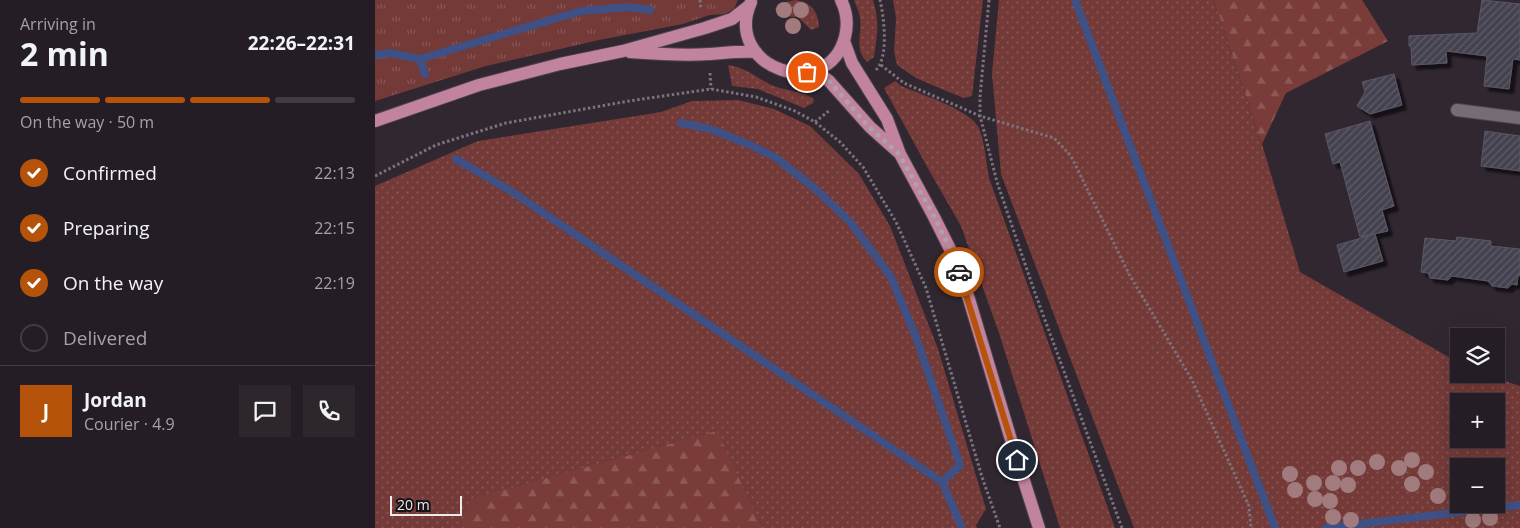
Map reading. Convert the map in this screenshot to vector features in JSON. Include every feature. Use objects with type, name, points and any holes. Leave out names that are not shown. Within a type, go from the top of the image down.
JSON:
[{"type":"main road","points":[[751,2],[747,14],[747,34],[755,52],[768,64],[784,72],[795,73],[815,70],[835,56],[844,41],[847,22],[846,12],[841,0]]},
{"type":"main road","points":[[375,121],[479,85],[560,64],[623,51],[732,19],[751,2]]},
{"type":"main road","points":[[844,41],[852,63],[887,119],[899,154],[934,216],[955,259],[1039,528]]},
{"type":"main road","points":[[623,51],[668,55],[737,51],[755,52]]},
{"type":"main road","points":[[815,70],[829,81],[870,128],[899,154]]},
{"type":"street","points":[[1457,110],[1520,118]]},
{"type":"path","points":[[989,0],[980,116],[997,182],[1032,284],[1122,528]]},
{"type":"path","points":[[881,65],[904,83],[980,116],[1054,138],[1071,156],[1129,274],[1192,380],[1249,506],[1251,528]]},
{"type":"path","points":[[375,176],[436,145],[506,123],[629,101],[711,89],[756,97],[795,111],[815,122],[840,142],[863,167],[896,222],[925,288],[982,477],[1000,528]]},
{"type":"green space","points":[[375,0],[738,0],[734,9],[725,14],[710,15],[683,24],[599,40],[486,66],[375,101]]},
{"type":"green space","points":[[795,0],[801,1],[813,8],[819,27],[811,30],[798,17],[778,16],[775,9],[784,3]]},
{"type":"green space","points":[[854,0],[873,0],[877,15],[874,57],[867,62],[861,52],[859,42],[860,17]]},
{"type":"green space","points":[[893,0],[983,0],[972,96],[964,98],[944,90],[916,78],[897,65],[894,51],[896,18]]},
{"type":"green space","points":[[999,0],[1214,0],[1262,144],[1300,272],[1450,358],[1450,383],[1505,383],[1505,381],[1520,386],[1520,528],[1134,528],[1001,174],[992,74]]},
{"type":"green space","points":[[1214,0],[1362,0],[1388,41],[1286,93],[1262,144]]},
{"type":"green space","points":[[728,65],[747,71],[774,86],[809,96],[814,99],[813,103],[804,108],[758,89],[732,86]]},
{"type":"green space","points":[[895,81],[901,86],[956,109],[974,121],[979,128],[989,178],[1115,528],[1060,528],[999,333],[961,226],[884,88]]},
{"type":"green space","points":[[738,100],[774,109],[810,126],[859,174],[890,226],[938,349],[986,509],[976,525],[977,528],[375,528],[375,186],[478,141],[661,112],[692,101]]},
{"type":"green space","points":[[717,431],[762,528],[460,528],[471,499]]},
{"type":"building","points":[[1482,0],[1520,4],[1520,60],[1513,59],[1509,89],[1484,86],[1487,56],[1446,51],[1447,63],[1412,65],[1409,36],[1477,33]]},
{"type":"building","points":[[1394,74],[1402,105],[1370,114],[1357,106],[1365,92],[1362,82]]},
{"type":"building","points":[[1370,121],[1394,206],[1382,210],[1388,231],[1360,237],[1340,162],[1333,164],[1325,134]]},
{"type":"building","points":[[1485,131],[1520,136],[1520,171],[1481,166]]},
{"type":"building","points":[[1375,234],[1383,261],[1344,272],[1337,245]]},
{"type":"building","points":[[1457,237],[1491,241],[1491,246],[1520,249],[1520,276],[1518,275],[1517,285],[1512,284],[1508,288],[1492,286],[1488,281],[1452,276],[1448,280],[1430,278],[1428,273],[1421,272],[1425,238],[1456,241]]},
{"type":"waterway","points":[[1075,0],[1275,528]]},
{"type":"waterway","points":[[375,55],[391,53],[420,59],[581,11],[629,7],[650,10]]},
{"type":"waterway","points":[[420,59],[425,74]]},
{"type":"waterway","points":[[681,123],[710,129],[775,157],[818,191],[851,223],[891,277],[916,337],[960,465],[942,482]]},
{"type":"waterway","points":[[456,159],[514,193],[942,482],[962,528]]},
{"type":"waterway","points":[[1326,528],[1520,505]]},
{"type":"way so far","points":[[807,72],[815,70],[829,81],[870,128],[899,154],[934,216],[955,259],[959,272]]},
{"type":"route","points":[[959,272],[969,299],[1017,460]]}]
